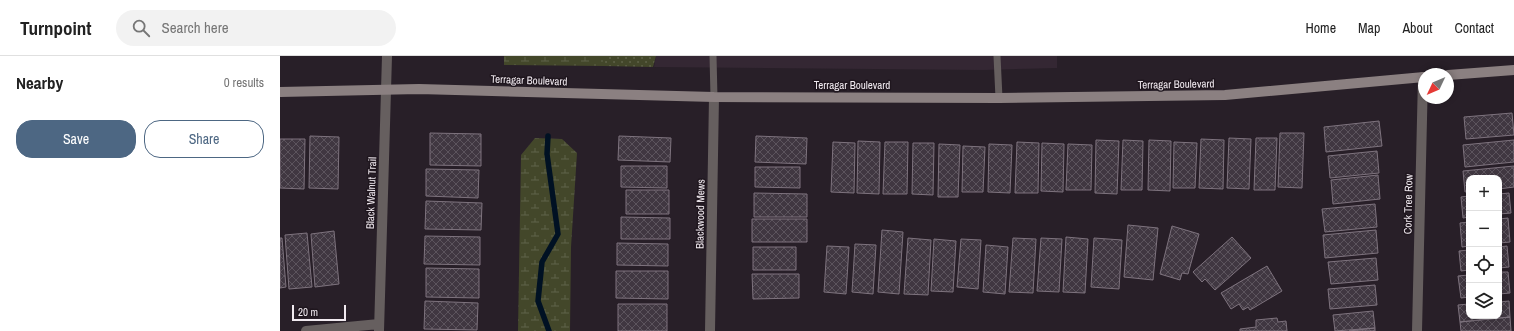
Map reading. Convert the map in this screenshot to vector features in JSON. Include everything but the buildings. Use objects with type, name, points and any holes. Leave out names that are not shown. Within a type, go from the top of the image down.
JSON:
[{"type":"street","name":"Black Walnut Trail","points":[[379,328],[386,56]]},
{"type":"street","points":[[1454,75],[1514,70]]},
{"type":"street","name":"Terragar Boulevard","points":[[280,92],[386,89],[714,96],[999,98],[1225,95],[1418,78]]},
{"type":"street","name":"Blackwood Mews","points":[[710,331],[714,96]]},
{"type":"street","name":"Cork Tree Row","points":[[1417,331],[1423,104]]},
{"type":"street","points":[[306,331],[379,328]]},
{"type":"lane","points":[[713,56],[714,96]]},
{"type":"lane","points":[[997,56],[999,98]]},
{"type":"shaded area","points":[[656,56],[1057,56],[1057,68],[983,70],[654,67]]},
{"type":"green space","points":[[504,56],[603,56],[603,66],[504,65]]},
{"type":"green space","points":[[603,56],[656,56],[653,67],[603,66]]},
{"type":"green space","points":[[535,138],[562,139],[577,153],[571,247],[570,331],[518,331],[521,155]]},
{"type":"waterway","points":[[548,136],[547,154],[558,234],[542,262],[538,301],[549,331]]}]
